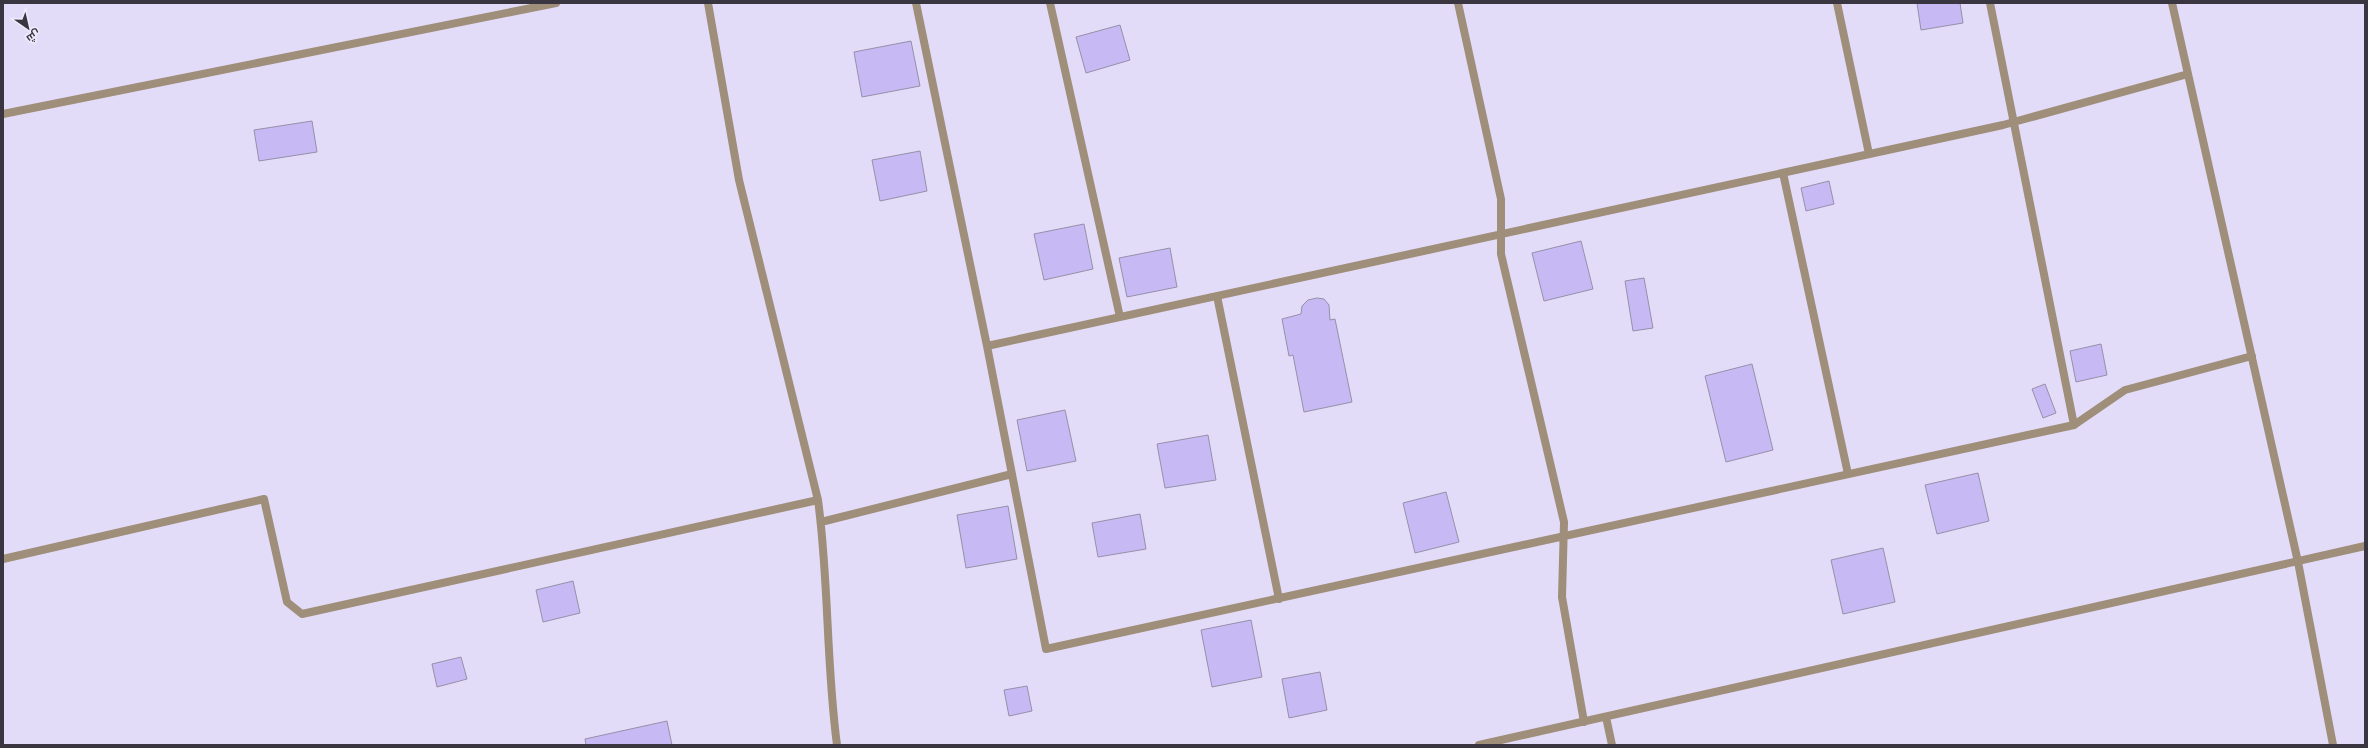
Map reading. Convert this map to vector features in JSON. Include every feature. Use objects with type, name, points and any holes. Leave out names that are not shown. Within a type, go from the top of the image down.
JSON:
[{"type":"street","points":[[3,114],[556,3]]},
{"type":"street","points":[[708,3],[739,180],[818,500],[821,522],[832,708],[836,745]]},
{"type":"street","points":[[916,3],[987,346],[1046,650],[2074,425],[2125,390],[2252,356]]},
{"type":"street","points":[[1050,3],[1120,317]]},
{"type":"street","points":[[1458,3],[1501,199],[1501,254],[1564,522],[1562,597],[1584,722]]},
{"type":"street","points":[[1837,3],[1869,154]]},
{"type":"street","points":[[1990,3],[2074,425]]},
{"type":"street","points":[[2172,3],[2298,562],[2333,745]]},
{"type":"street","points":[[987,346],[2014,122],[2188,74]]},
{"type":"street","points":[[1783,173],[1848,474]]},
{"type":"street","points":[[1217,296],[1279,599]]},
{"type":"street","points":[[821,522],[1012,474]]},
{"type":"street","points":[[3,558],[264,499],[287,602],[302,614],[818,500]]},
{"type":"street","points":[[1479,745],[2365,546]]},
{"type":"street","points":[[1606,717],[1612,745]]},
{"type":"building","points":[[1917,3],[1960,3],[1963,23],[1921,30]]},
{"type":"building","points":[[1120,25],[1130,60],[1086,73],[1076,37]]},
{"type":"building","points":[[911,41],[920,86],[862,97],[854,52]]},
{"type":"building","points":[[312,121],[317,152],[259,161],[254,130]]},
{"type":"building","points":[[920,151],[927,191],[880,201],[872,160]]},
{"type":"building","points":[[1829,181],[1834,204],[1806,211],[1801,188]]},
{"type":"building","points":[[1084,224],[1093,269],[1044,280],[1034,234]]},
{"type":"building","points":[[1581,241],[1593,289],[1544,301],[1532,253]]},
{"type":"building","points":[[1170,248],[1177,287],[1127,297],[1119,258]]},
{"type":"building","points":[[1644,278],[1653,328],[1633,331],[1625,281]]},
{"type":"building","points":[[1317,298],[1324,299],[1329,305],[1330,320],[1335,319],[1352,402],[1304,412],[1293,355],[1289,356],[1282,319],[1301,314],[1302,306],[1308,300]]},
{"type":"building","points":[[2101,344],[2107,375],[2076,382],[2070,351]]},
{"type":"building","points":[[1752,364],[1773,450],[1726,462],[1705,376]]},
{"type":"building","points":[[2045,384],[2056,413],[2043,418],[2032,389]]},
{"type":"building","points":[[1065,410],[1076,461],[1027,471],[1017,420]]},
{"type":"building","points":[[1208,435],[1216,480],[1165,488],[1157,444]]},
{"type":"building","points":[[1978,473],[1989,521],[1937,534],[1925,485]]},
{"type":"building","points":[[1446,492],[1459,542],[1415,553],[1403,503]]},
{"type":"building","points":[[1008,506],[1017,559],[966,568],[957,515]]},
{"type":"building","points":[[1140,514],[1146,549],[1098,557],[1092,523]]},
{"type":"building","points":[[1883,548],[1895,602],[1843,614],[1831,560]]},
{"type":"building","points":[[573,581],[580,613],[543,622],[536,590]]},
{"type":"building","points":[[1251,620],[1262,677],[1212,687],[1201,630]]},
{"type":"building","points":[[461,657],[467,679],[437,687],[432,664]]},
{"type":"building","points":[[1320,672],[1327,710],[1289,718],[1282,679]]},
{"type":"building","points":[[1027,686],[1032,711],[1009,716],[1004,690]]},
{"type":"building","points":[[667,721],[672,745],[586,745],[585,739]]}]
